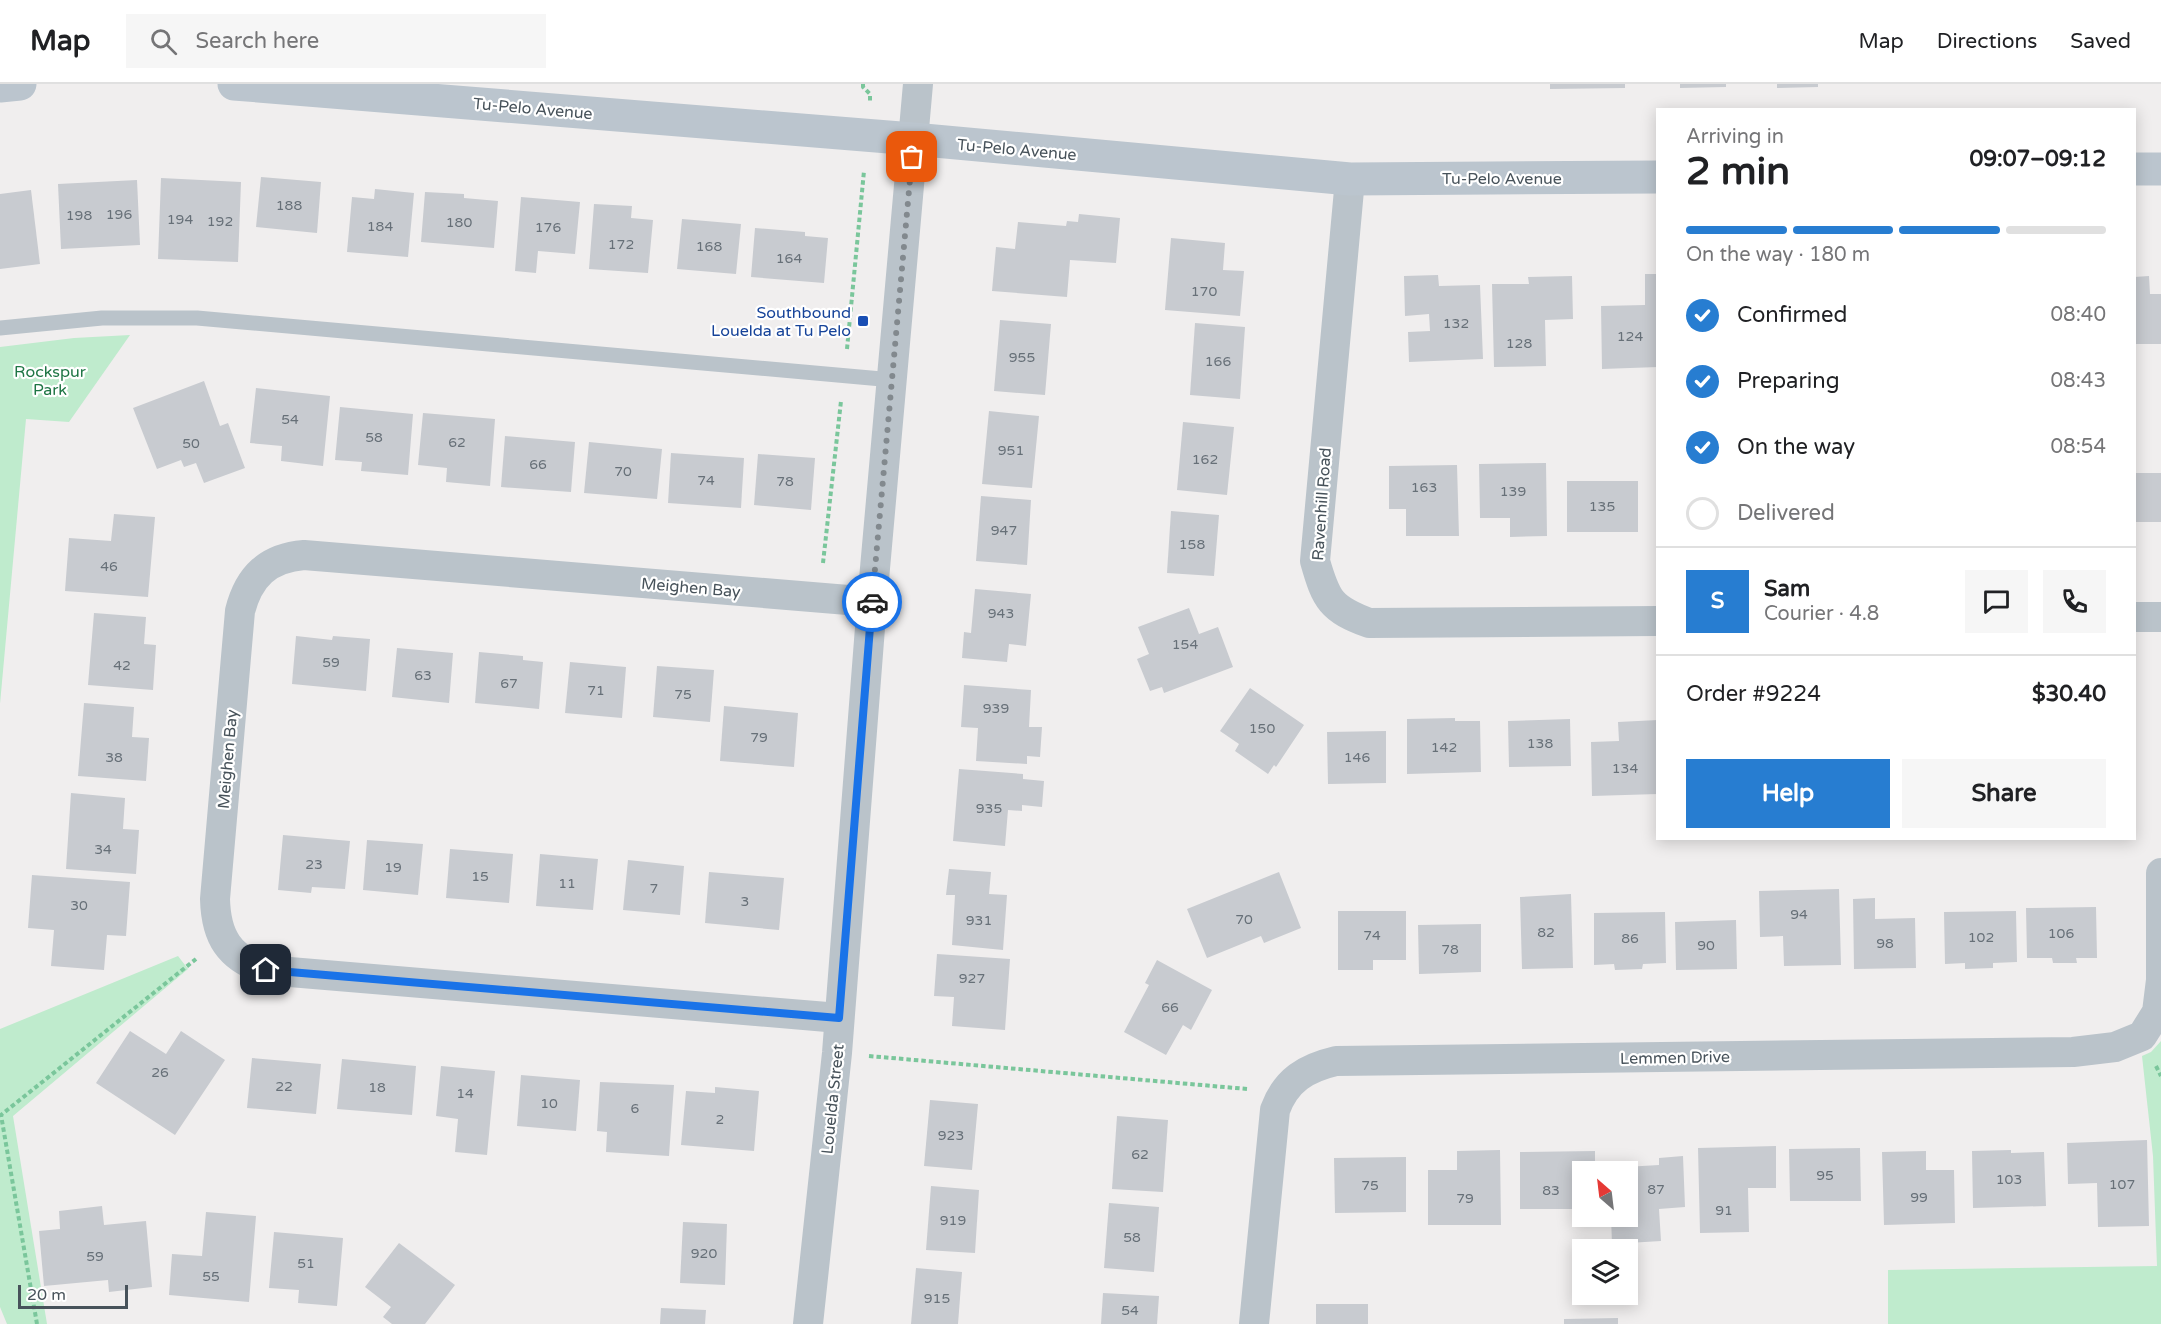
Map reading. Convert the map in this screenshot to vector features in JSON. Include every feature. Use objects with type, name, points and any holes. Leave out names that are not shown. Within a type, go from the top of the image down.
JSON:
[{"type":"street","points":[[0,86],[20,84]]},
{"type":"street","name":"Tu-Pelo Avenue","points":[[234,84],[914,139],[1350,179],[1656,177]]},
{"type":"street","name":"Louelda Street","points":[[808,1324],[837,1053],[872,602],[918,84]]},
{"type":"street","points":[[2136,169],[2161,168]]},
{"type":"street","name":"Ravenhill Road","points":[[1350,179],[1315,561],[1321,583],[1330,602],[1348,615],[1369,623],[1656,621]]},
{"type":"street","name":"Meighen Bay","points":[[222,938],[216,918],[215,899],[240,610],[244,595],[252,580],[275,562],[290,556],[304,555],[872,602]]},
{"type":"street","points":[[2136,617],[2161,617]]},
{"type":"street","name":"Lemmen Drive","points":[[1280,1096],[1290,1083],[1305,1072],[1336,1061],[2073,1052],[2115,1047],[2142,1036],[2157,1011],[2161,980],[2161,873]]},
{"type":"street","points":[[222,938],[234,953],[249,964],[266,970],[839,1018]]},
{"type":"street","points":[[1254,1324],[1272,1127],[1280,1096]]},
{"type":"lane","points":[[0,328],[102,318],[197,318],[893,380]]},
{"type":"path","points":[[819,598],[844,376],[867,136],[870,94],[862,87],[863,84]]},
{"type":"path","points":[[37,1324],[2,1115],[222,938]]},
{"type":"path","points":[[837,1053],[1260,1090],[1280,1096]]},
{"type":"green space","name":"Rockspur Park","points":[[130,335],[69,422],[26,419],[0,704],[0,347],[74,338]]},
{"type":"green space","points":[[178,956],[188,969],[13,1116],[47,1324],[7,1324],[0,1307],[0,1029]]},
{"type":"green space","points":[[2161,1041],[2161,1324],[1888,1324],[1888,1270],[2157,1266],[2153,1156],[2142,1056],[2151,1052]]},
{"type":"building","points":[[1550,84],[1625,84],[1625,88],[1550,89]]},
{"type":"building","points":[[1680,84],[1726,84],[1726,87],[1680,88]]},
{"type":"building","points":[[1777,84],[1818,84],[1818,87],[1777,88]]},
{"type":"building","points":[[261,177],[321,182],[317,233],[256,227]]},
{"type":"building","points":[[161,178],[241,182],[238,262],[158,259]]},
{"type":"building","points":[[137,180],[140,245],[61,249],[58,184]]},
{"type":"building","points":[[375,189],[414,193],[408,257],[347,252],[352,197],[374,199]]},
{"type":"building","points":[[31,190],[40,264],[0,269],[0,194]]},
{"type":"building","points":[[425,192],[464,194],[464,198],[498,201],[494,248],[421,242]]},
{"type":"building","points":[[521,197],[580,202],[575,254],[538,251],[536,273],[515,271]]},
{"type":"building","points":[[594,204],[632,206],[631,218],[653,220],[648,273],[589,269]]},
{"type":"building","points":[[1079,214],[1120,218],[1116,263],[1070,260],[1067,297],[992,291],[996,247],[1015,249],[1018,222],[1066,226],[1067,221],[1078,222]]},
{"type":"building","points":[[682,219],[741,224],[736,274],[677,269]]},
{"type":"building","points":[[755,228],[805,232],[805,236],[828,238],[824,283],[751,277]]},
{"type":"building","points":[[1171,238],[1225,243],[1223,270],[1244,271],[1240,316],[1165,310]]},
{"type":"building","points":[[1645,274],[1656,274],[1656,367],[1602,369],[1601,306],[1645,305]]},
{"type":"building","points":[[1438,275],[1439,286],[1480,285],[1483,359],[1409,362],[1408,332],[1430,331],[1429,314],[1405,316],[1404,276]]},
{"type":"building","points":[[1572,276],[1573,319],[1545,320],[1546,366],[1494,367],[1492,284],[1529,284],[1528,277]]},
{"type":"building","points":[[2149,276],[2150,294],[2161,294],[2161,344],[2136,344],[2136,277]]},
{"type":"building","points":[[1000,320],[1051,324],[1045,395],[994,391]]},
{"type":"building","points":[[1195,323],[1245,327],[1240,399],[1190,395]]},
{"type":"building","points":[[204,381],[220,426],[228,423],[245,468],[204,483],[196,463],[184,467],[181,460],[157,469],[133,408]]},
{"type":"building","points":[[256,388],[330,396],[323,466],[281,461],[282,446],[250,443]]},
{"type":"building","points":[[340,407],[413,414],[408,475],[361,471],[362,462],[335,460]]},
{"type":"building","points":[[989,411],[1039,416],[1032,488],[982,484]]},
{"type":"building","points":[[423,413],[495,419],[490,486],[446,482],[447,468],[418,465]]},
{"type":"building","points":[[1183,422],[1234,427],[1227,495],[1177,490]]},
{"type":"building","points":[[505,436],[575,442],[571,492],[501,487]]},
{"type":"building","points":[[589,442],[662,449],[657,499],[584,493]]},
{"type":"building","points":[[671,453],[744,458],[741,508],[668,503]]},
{"type":"building","points":[[758,454],[815,458],[811,510],[754,505]]},
{"type":"building","points":[[1546,463],[1547,536],[1510,537],[1510,518],[1480,518],[1479,464]]},
{"type":"building","points":[[1457,465],[1459,536],[1406,536],[1406,509],[1389,509],[1389,466]]},
{"type":"building","points":[[2136,473],[2161,473],[2161,522],[2136,522]]},
{"type":"building","points":[[1567,481],[1638,481],[1638,532],[1567,532]]},
{"type":"building","points":[[981,496],[1031,500],[1027,565],[976,561]]},
{"type":"building","points":[[1171,511],[1219,515],[1214,576],[1167,573]]},
{"type":"building","points":[[114,514],[155,517],[148,597],[65,591],[69,538],[111,541]]},
{"type":"building","points":[[975,589],[1031,594],[1026,646],[1009,644],[1007,662],[962,658],[964,632],[971,633]]},
{"type":"building","points":[[1189,608],[1199,634],[1218,627],[1233,667],[1164,693],[1162,687],[1150,691],[1137,659],[1149,654],[1138,627]]},
{"type":"building","points":[[94,613],[146,617],[144,644],[156,645],[153,690],[88,685]]},
{"type":"building","points":[[296,636],[332,640],[333,636],[370,639],[366,691],[292,684]]},
{"type":"building","points":[[397,648],[453,653],[449,703],[392,697]]},
{"type":"building","points":[[479,652],[523,656],[523,660],[543,662],[539,709],[475,703]]},
{"type":"building","points":[[570,662],[626,667],[622,718],[565,713]]},
{"type":"building","points":[[657,666],[714,670],[710,722],[653,717]]},
{"type":"building","points":[[964,685],[1031,690],[1029,727],[1042,727],[1040,757],[1027,756],[1027,764],[976,761],[978,728],[961,727]]},
{"type":"building","points":[[1250,688],[1304,725],[1276,767],[1274,765],[1268,774],[1235,751],[1239,744],[1220,731]]},
{"type":"building","points":[[84,703],[134,707],[132,737],[149,738],[146,781],[78,776]]},
{"type":"building","points":[[724,706],[798,713],[794,767],[720,761]]},
{"type":"building","points":[[1455,718],[1455,721],[1480,721],[1481,772],[1407,774],[1407,719]]},
{"type":"building","points":[[1570,719],[1571,766],[1509,767],[1508,721]]},
{"type":"building","points":[[1656,720],[1656,794],[1592,796],[1591,742],[1619,741],[1618,722]]},
{"type":"building","points":[[1386,731],[1386,783],[1328,784],[1327,732]]},
{"type":"building","points":[[959,769],[1023,774],[1023,779],[1044,781],[1042,807],[1022,805],[1022,811],[1008,810],[1005,846],[953,841]]},
{"type":"building","points":[[71,793],[125,798],[123,829],[139,830],[136,874],[66,869]]},
{"type":"building","points":[[283,835],[350,841],[345,889],[312,887],[311,893],[278,890]]},
{"type":"building","points":[[367,840],[423,844],[418,895],[363,890]]},
{"type":"building","points":[[450,849],[513,854],[509,903],[446,898]]},
{"type":"building","points":[[540,854],[598,859],[593,910],[536,906]]},
{"type":"building","points":[[628,860],[684,866],[680,915],[623,910]]},
{"type":"building","points":[[949,869],[991,872],[989,894],[1007,895],[1003,950],[952,945],[955,895],[946,895]]},
{"type":"building","points":[[709,872],[784,878],[779,930],[705,923]]},
{"type":"building","points":[[1279,872],[1301,928],[1264,943],[1261,936],[1207,958],[1187,909]]},
{"type":"building","points":[[32,875],[130,882],[126,936],[107,935],[104,970],[51,966],[54,930],[28,928]]},
{"type":"building","points":[[1839,889],[1841,965],[1784,966],[1783,936],[1760,937],[1759,891]]},
{"type":"building","points":[[1571,894],[1573,968],[1522,969],[1520,897]]},
{"type":"building","points":[[1875,898],[1875,919],[1915,918],[1916,968],[1854,969],[1853,899]]},
{"type":"building","points":[[2096,907],[2097,958],[2076,958],[2077,963],[2053,963],[2052,958],[2027,958],[2026,908]]},
{"type":"building","points":[[1338,911],[1406,911],[1406,960],[1373,960],[1373,970],[1338,970]]},
{"type":"building","points":[[2016,911],[2017,962],[1993,963],[1993,968],[1965,969],[1965,963],[1945,964],[1944,912]]},
{"type":"building","points":[[1665,912],[1666,963],[1643,964],[1642,969],[1615,970],[1614,964],[1594,965],[1594,913]]},
{"type":"building","points":[[1736,920],[1737,969],[1676,970],[1675,922]]},
{"type":"building","points":[[1481,924],[1481,972],[1419,974],[1418,925]]},
{"type":"building","points":[[937,954],[1010,959],[1005,1030],[952,1026],[954,997],[934,996]]},
{"type":"building","points":[[1157,960],[1212,990],[1191,1030],[1183,1025],[1166,1055],[1124,1032],[1149,985],[1145,983]]},
{"type":"building","points":[[130,1031],[166,1054],[181,1031],[225,1060],[175,1135],[96,1083]]},
{"type":"building","points":[[252,1058],[321,1064],[316,1114],[247,1108]]},
{"type":"building","points":[[342,1059],[416,1066],[412,1115],[337,1109]]},
{"type":"building","points":[[441,1066],[495,1071],[487,1155],[455,1152],[458,1119],[436,1116]]},
{"type":"building","points":[[521,1075],[580,1080],[576,1131],[517,1126]]},
{"type":"building","points":[[600,1082],[674,1085],[669,1156],[606,1152],[607,1132],[597,1131]]},
{"type":"building","points":[[715,1087],[759,1091],[754,1151],[681,1145],[686,1091],[715,1093]]},
{"type":"building","points":[[930,1100],[978,1104],[972,1170],[924,1166]]},
{"type":"building","points":[[1117,1116],[1168,1120],[1163,1192],[1112,1189]]},
{"type":"building","points":[[2147,1140],[2149,1226],[2098,1227],[2097,1183],[2068,1184],[2067,1143]]},
{"type":"building","points":[[1776,1146],[1776,1188],[1748,1188],[1749,1232],[1700,1233],[1698,1148]]},
{"type":"building","points":[[1860,1148],[1861,1201],[1790,1201],[1789,1149]]},
{"type":"building","points":[[1500,1150],[1501,1225],[1428,1225],[1428,1170],[1457,1170],[1457,1151]]},
{"type":"building","points":[[2011,1150],[2011,1153],[2044,1152],[2046,1206],[1973,1208],[1972,1151]]},
{"type":"building","points":[[1595,1151],[1595,1161],[1572,1161],[1572,1209],[1520,1209],[1520,1152]]},
{"type":"building","points":[[1926,1151],[1926,1170],[1954,1170],[1955,1223],[1884,1225],[1882,1152]]},
{"type":"building","points":[[1683,1156],[1685,1207],[1659,1209],[1661,1241],[1638,1242],[1638,1239],[1612,1239],[1611,1227],[1638,1227],[1638,1166],[1659,1165],[1659,1158]]},
{"type":"building","points":[[1406,1157],[1406,1212],[1335,1213],[1334,1158]]},
{"type":"building","points":[[931,1186],[979,1190],[975,1253],[926,1250]]},
{"type":"building","points":[[1109,1203],[1159,1207],[1154,1272],[1104,1268]]},
{"type":"building","points":[[102,1206],[104,1225],[146,1221],[152,1287],[109,1292],[108,1280],[44,1286],[39,1231],[60,1229],[59,1211]]},
{"type":"building","points":[[206,1212],[256,1216],[249,1302],[169,1295],[172,1254],[202,1256]]},
{"type":"building","points":[[683,1222],[727,1224],[725,1285],[680,1283]]},
{"type":"building","points":[[274,1232],[343,1238],[337,1306],[298,1303],[299,1290],[269,1288]]},
{"type":"building","points":[[399,1243],[455,1285],[425,1324],[392,1324],[383,1317],[391,1307],[365,1287]]},
{"type":"building","points":[[916,1268],[962,1272],[958,1324],[911,1324]]},
{"type":"building","points":[[1103,1293],[1159,1296],[1157,1324],[1101,1324]]},
{"type":"building","points":[[1316,1304],[1368,1304],[1368,1324],[1316,1324]]},
{"type":"building","points":[[661,1308],[706,1310],[705,1324],[660,1324]]},
{"type":"building","points":[[1618,1318],[1618,1324],[1564,1324],[1564,1319]]},
{"type":"way so far","points":[[872,602],[912,157]]},
{"type":"place","name":"Southbound Louelda at Tu Pelo","points":[[863,321]]},
{"type":"route","points":[[266,970],[839,1018],[872,602]]}]
